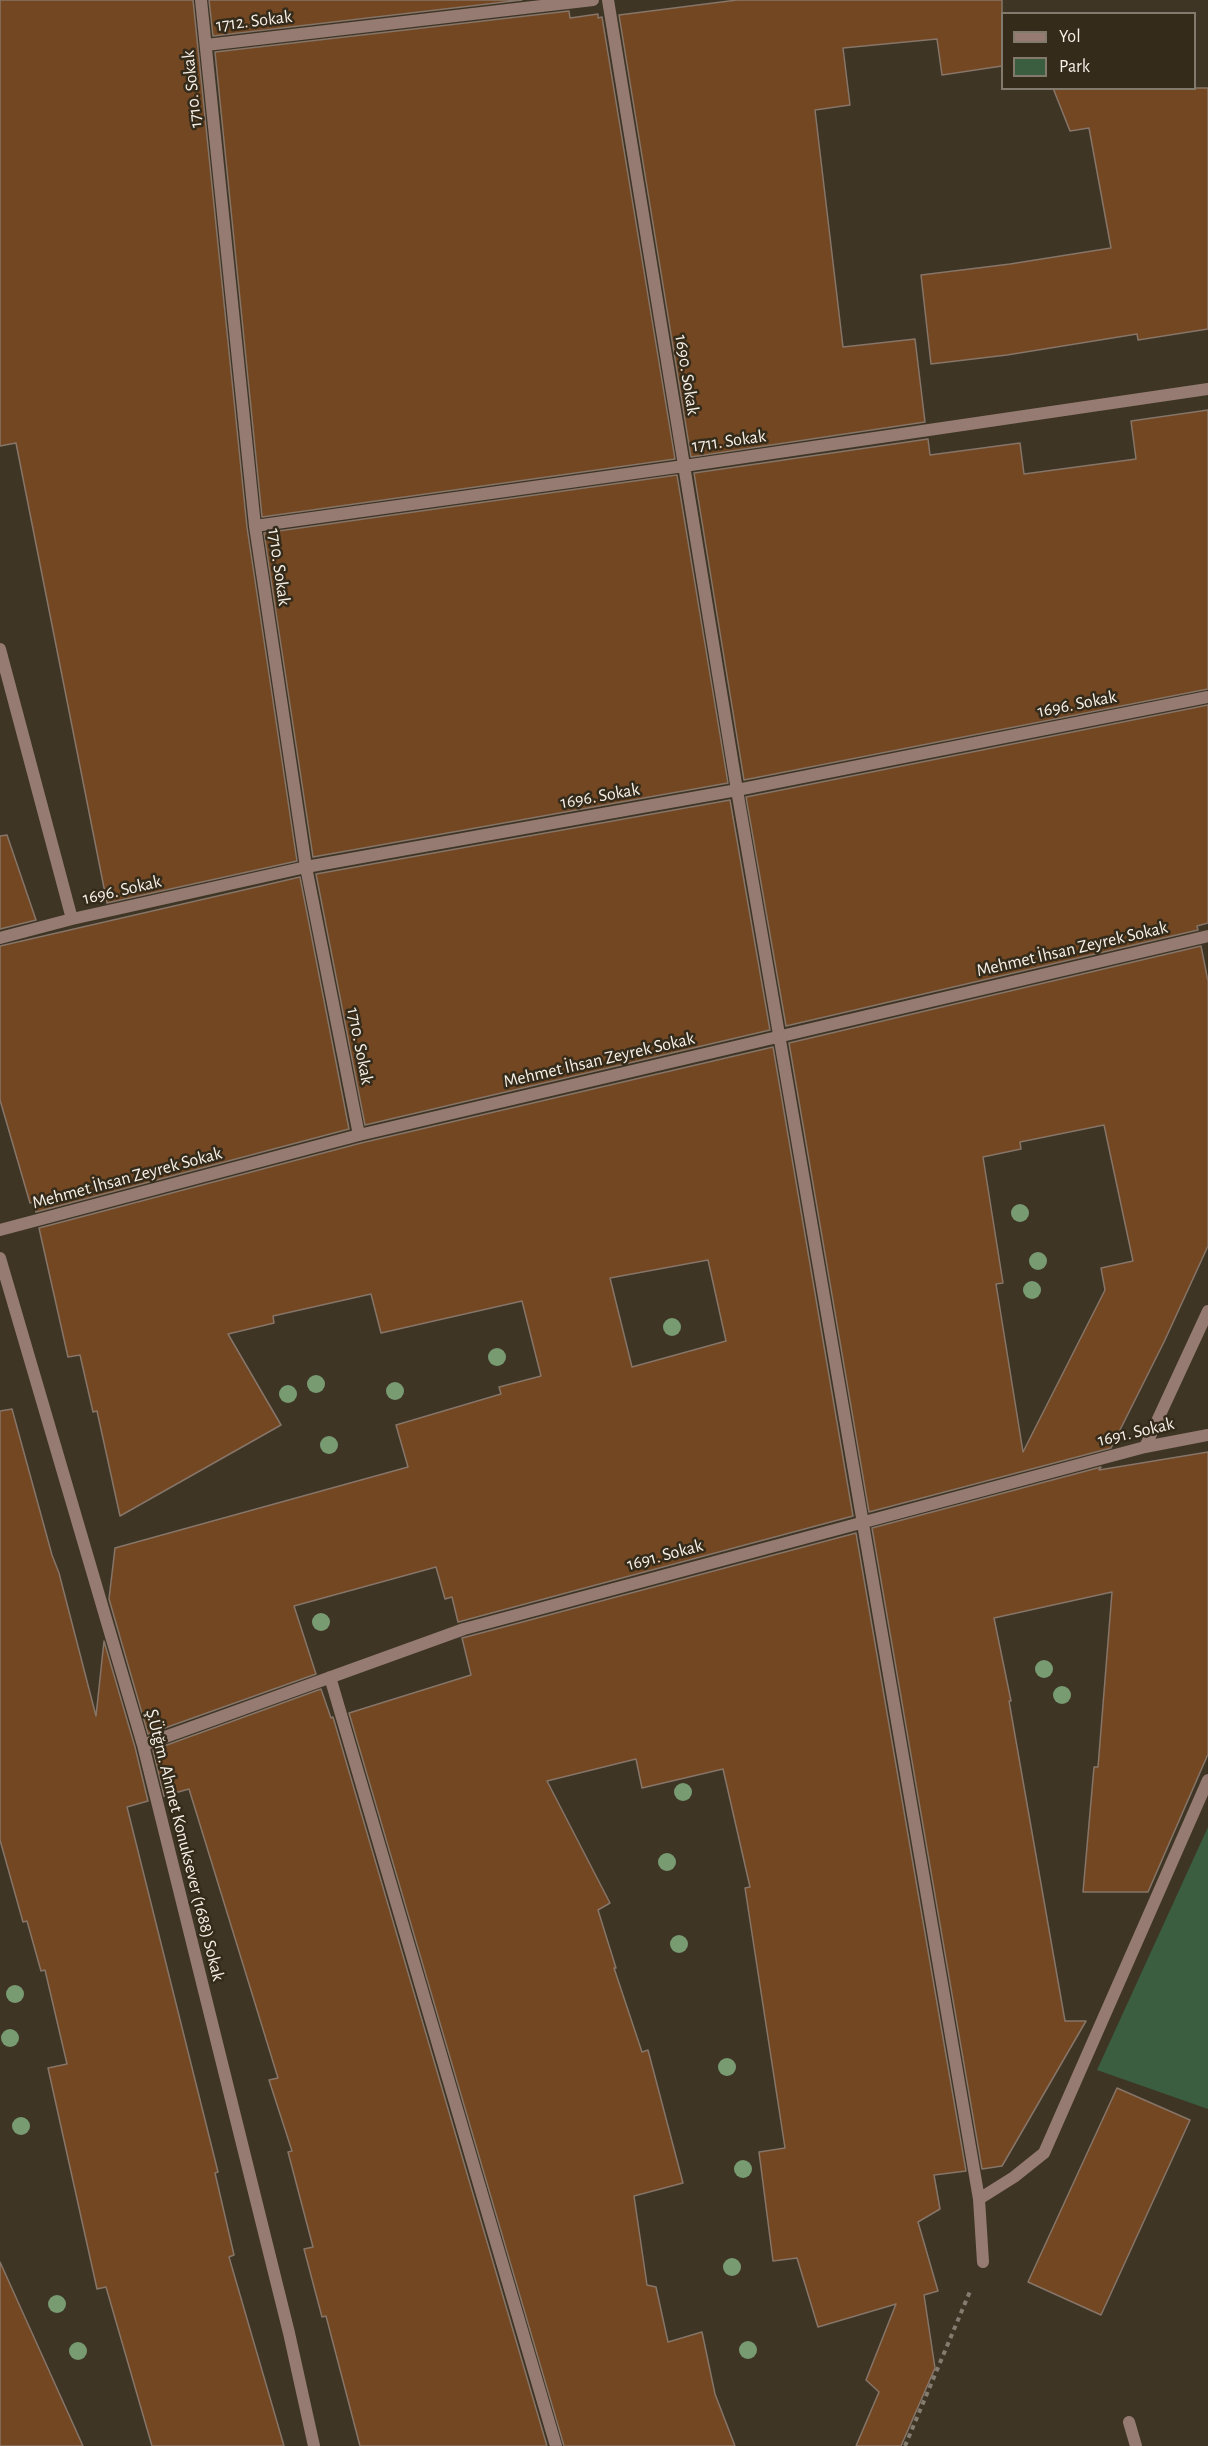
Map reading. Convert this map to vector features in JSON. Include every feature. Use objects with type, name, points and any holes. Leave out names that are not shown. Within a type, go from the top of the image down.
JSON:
[{"type":"street","name":"1710. Sokak","points":[[201,0],[255,526],[306,867],[359,1135]]},
{"type":"street","name":"1712. Sokak","points":[[206,45],[593,0]]},
{"type":"street","name":"1690. Sokak","points":[[608,0],[737,790],[979,2199],[983,2262]]},
{"type":"street","name":"1711. Sokak","points":[[255,526],[1208,389]]},
{"type":"street","points":[[0,649],[72,919]]},
{"type":"street","name":"1696. Sokak","points":[[0,938],[72,919],[306,867],[737,790],[1208,697]]},
{"type":"street","name":"Mehmet İhsan Zeyrek Sokak","points":[[0,1230],[359,1135],[1208,936]]},
{"type":"street","name":"Ş.Ütğm. Ahmet Konuksever (1688) Sokak","points":[[0,1258],[143,1745],[289,2333],[314,2446]]},
{"type":"street","points":[[1145,1447],[1208,1311]]},
{"type":"street","name":"1691. Sokak","points":[[143,1745],[464,1629],[863,1520],[1145,1447],[1208,1435]]},
{"type":"street","points":[[330,1677],[556,2446]]},
{"type":"street","points":[[979,2199],[1014,2177],[1044,2153],[1208,1780]]},
{"type":"street","points":[[1129,2422],[1136,2446]]},
{"type":"path","points":[[905,2446],[983,2262]]},
{"type":"green space","points":[[1208,1827],[1208,2109],[1097,2070]]},
{"type":"building","points":[[0,0],[193,0],[247,527],[297,861],[107,903],[16,443],[0,446]]},
{"type":"building","points":[[209,0],[522,0],[213,36]]},
{"type":"building","points":[[737,0],[1002,0],[1001,66],[942,75],[937,39],[843,48],[850,105],[815,110],[843,347],[915,339],[925,422],[691,457],[619,15]]},
{"type":"building","points":[[569,11],[570,18],[598,14],[598,18],[602,17],[675,459],[262,517],[215,52]]},
{"type":"building","points":[[1196,88],[1208,88],[1208,329],[1138,340],[1137,334],[1007,355],[931,364],[921,275],[1111,248],[1089,128],[1070,131],[1054,90],[1196,90]]},
{"type":"building","points":[[1208,410],[1208,689],[744,780],[694,473],[928,439],[930,455],[1020,443],[1024,474],[1136,459],[1131,421]]},
{"type":"building","points":[[677,475],[728,783],[313,857],[264,533]]},
{"type":"building","points":[[1208,705],[1208,923],[1197,926],[1198,930],[786,1026],[746,797]]},
{"type":"building","points":[[730,800],[770,1030],[365,1125],[316,874]]},
{"type":"building","points":[[7,835],[36,920],[0,929],[0,836]]},
{"type":"building","points":[[300,877],[349,1129],[36,1212],[34,1202],[30,1203],[0,1100],[0,946]]},
{"type":"building","points":[[1201,946],[1208,981],[1208,1246],[1164,1342],[1111,1448],[869,1512],[789,1043]],"holes":[[[1104,1125],[1133,1261],[1101,1268],[1105,1290],[1023,1452],[996,1284],[1003,1283],[983,1157],[1021,1149],[1020,1142]]]},
{"type":"building","points":[[773,1047],[853,1516],[458,1622],[452,1597],[445,1599],[436,1567],[294,1606],[316,1674],[148,1734],[109,1599],[115,1548],[408,1467],[396,1425],[501,1394],[499,1387],[541,1376],[522,1301],[381,1333],[371,1294],[273,1316],[274,1323],[228,1334],[281,1425],[120,1516],[97,1411],[93,1412],[80,1355],[68,1357],[39,1228],[361,1143]],"holes":[[[708,1260],[726,1341],[632,1367],[610,1278]]]},
{"type":"building","points":[[12,1409],[59,1573],[96,1716],[104,1641],[135,1747],[148,1801],[127,1807],[218,2172],[215,2173],[234,2255],[229,2257],[284,2446],[152,2446],[106,2287],[97,2289],[48,2068],[67,2064],[45,1970],[41,1971],[27,1921],[23,1922],[0,1840],[0,1411]]},
{"type":"building","points":[[1208,1452],[1208,1754],[1148,1892],[1083,1892],[1094,1767],[1098,1767],[1112,1592],[994,1618],[1011,1701],[1009,1701],[1065,2021],[1086,2021],[1002,2166],[982,2169],[872,1528],[1101,1467],[1099,1470]]},
{"type":"building","points":[[856,1533],[966,2171],[934,2175],[940,2209],[918,2222],[938,2291],[924,2295],[935,2368],[901,2446],[856,2446],[879,2392],[866,2380],[896,2304],[818,2327],[797,2258],[773,2261],[759,2152],[785,2148],[745,1888],[750,1887],[723,1769],[642,1788],[636,1759],[547,1781],[610,1903],[598,1910],[616,1968],[614,1968],[642,2052],[648,2050],[683,2183],[634,2196],[647,2285],[656,2287],[668,2342],[702,2332],[715,2394],[735,2446],[564,2446],[349,1713],[471,1675],[462,1638]]},
{"type":"building","points":[[321,1689],[331,1718],[333,1717],[547,2446],[360,2446],[326,2316],[322,2317],[304,2249],[313,2247],[288,2152],[292,2151],[269,2080],[278,2078],[189,1789],[164,1796],[153,1750]]},
{"type":"building","points":[[1117,2088],[1190,2120],[1101,2315],[1028,2282]]},
{"type":"building","points":[[0,2262],[83,2446],[0,2446]]}]
